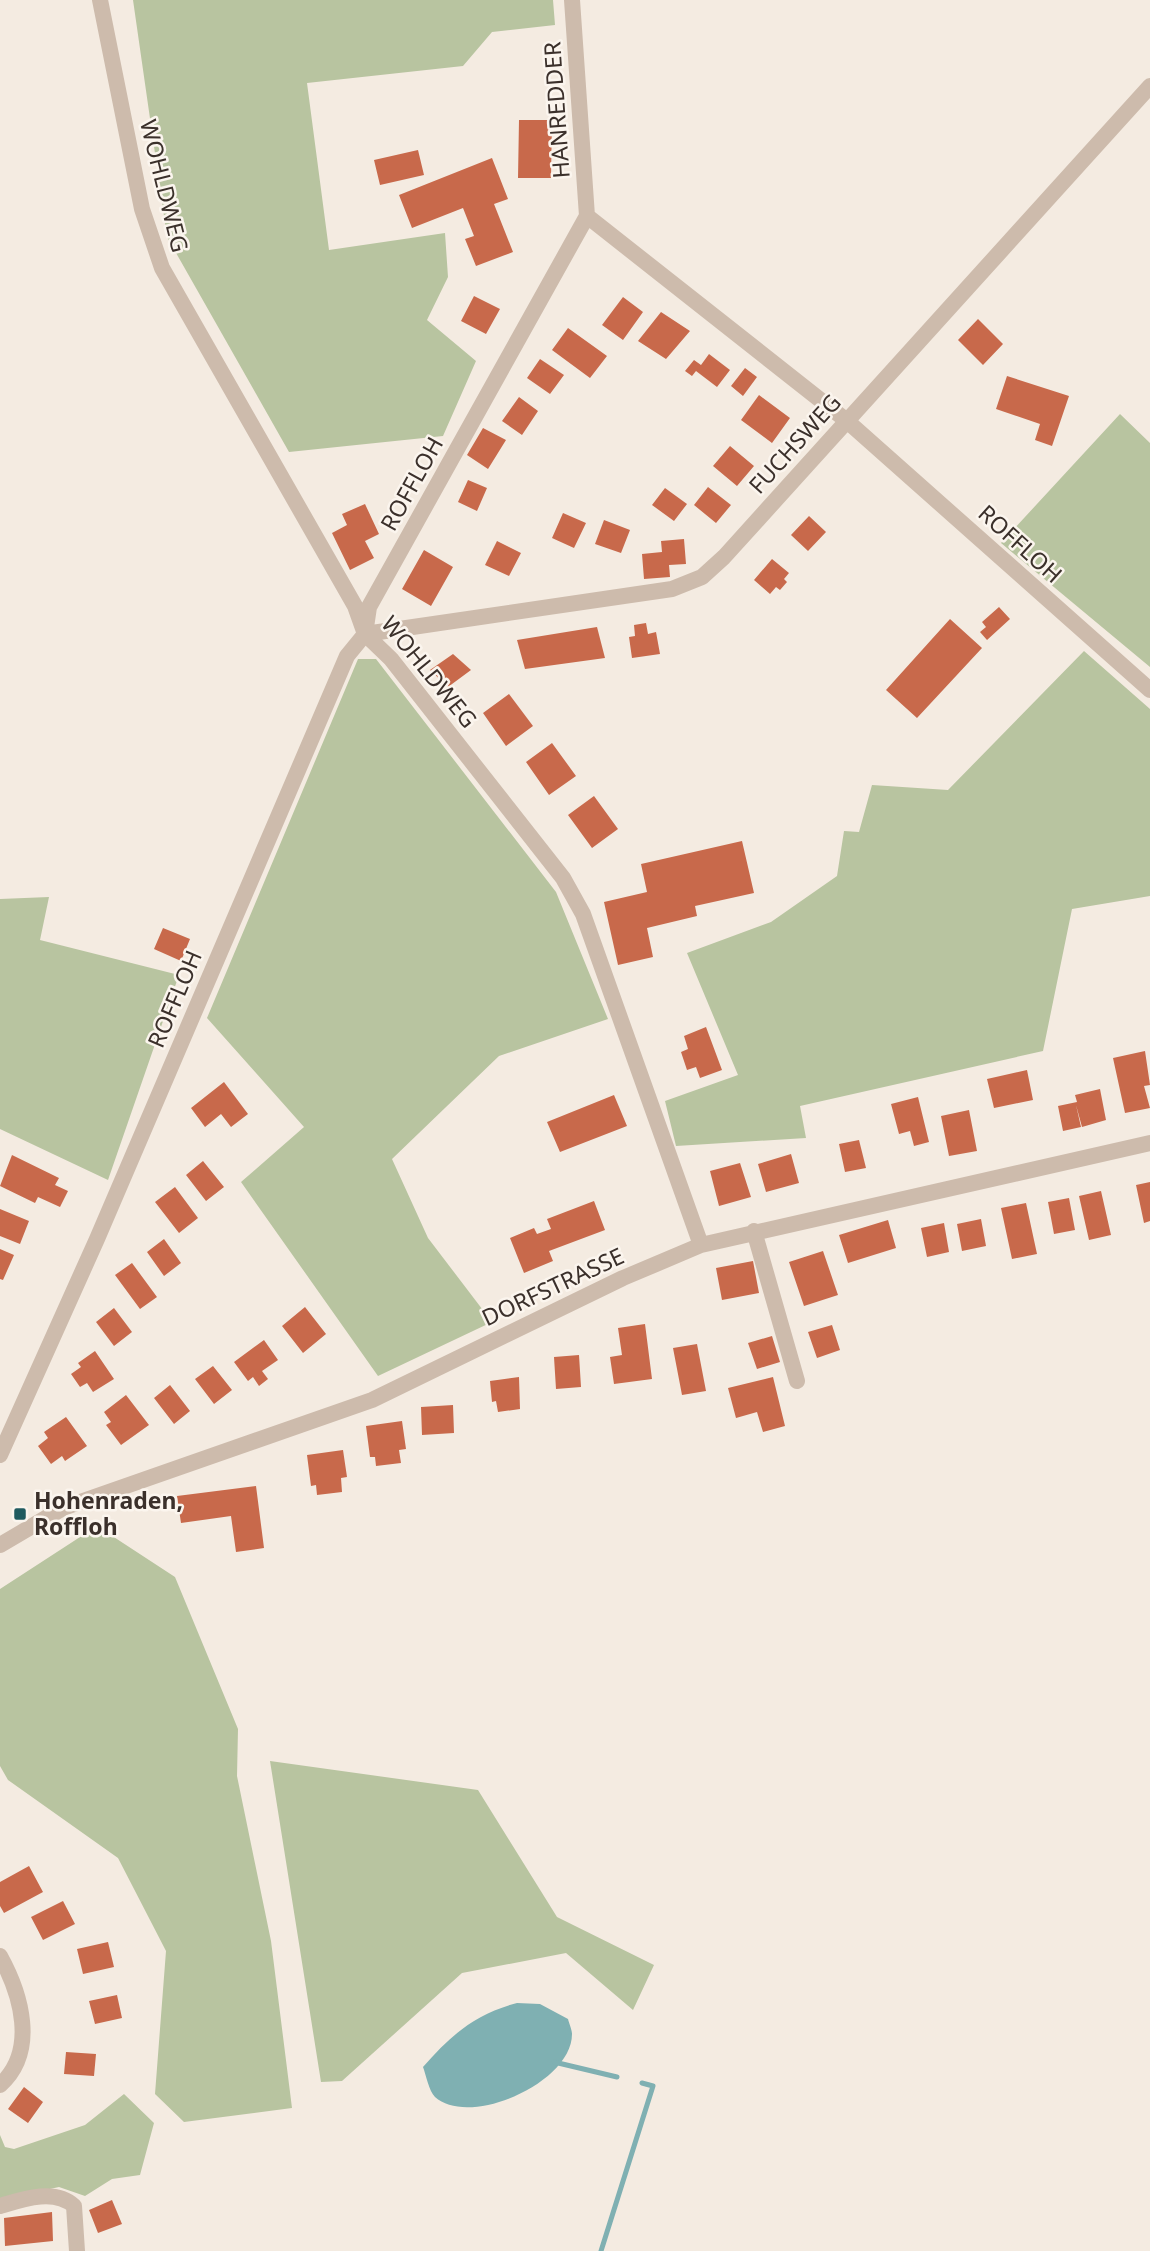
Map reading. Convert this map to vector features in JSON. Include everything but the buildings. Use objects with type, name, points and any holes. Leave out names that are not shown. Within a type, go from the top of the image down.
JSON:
[{"type":"street","name":"WOHLDWEG","points":[[100,0],[142,209],[162,268],[355,606],[365,634],[391,659],[563,878],[583,914],[701,1245]]},
{"type":"street","name":"HANREDDER","points":[[572,0],[587,216]]},
{"type":"street","name":"FUCHSWEG","points":[[365,634],[672,589],[702,577],[724,557],[1150,86]]},
{"type":"street","name":"ROFFLOH","points":[[0,1455],[97,1239],[347,656],[365,634],[369,607],[587,216],[847,421],[1150,690]]},
{"type":"street","name":"DORFSTRASSE","points":[[0,1545],[63,1508],[372,1400],[623,1278],[701,1245],[1150,1143]]},
{"type":"street","points":[[754,1231],[797,1381]]},
{"type":"street","points":[[0,1956],[15,1985],[22,2012],[23,2040],[15,2062],[0,2085]]},
{"type":"street","points":[[0,2206],[51,2196],[65,2198],[74,2206],[77,2251]]},
{"type":"green space","points":[[133,0],[553,0],[555,25],[492,32],[463,66],[307,83],[329,250],[445,233],[448,277],[427,320],[476,361],[443,436],[289,452],[167,237]]},
{"type":"green space","points":[[1120,414],[1150,443],[1150,667],[1001,543]]},
{"type":"green space","points":[[1084,651],[1150,709],[1150,896],[1072,909],[1043,1051],[800,1106],[806,1138],[676,1146],[665,1101],[738,1075],[687,953],[771,922],[837,876],[844,831],[859,832],[872,785],[948,790]]},
{"type":"green space","points":[[358,659],[376,659],[556,892],[608,1019],[499,1056],[392,1159],[428,1238],[492,1322],[378,1376],[241,1182],[304,1127],[207,1018]]},
{"type":"green space","points":[[49,897],[40,940],[179,975],[108,1180],[0,1129],[0,899]]},
{"type":"green space","points":[[97,1526],[175,1577],[238,1729],[237,1776],[271,1941],[292,2108],[184,2122],[155,2094],[166,1951],[118,1858],[8,1780],[0,1766],[0,1589]]},
{"type":"green space","points":[[270,1761],[478,1790],[557,1917],[654,1965],[633,2010],[566,1953],[462,1973],[342,2081],[321,2082]]},
{"type":"green space","points":[[124,2094],[154,2123],[140,2175],[112,2179],[85,2196],[59,2187],[0,2200],[0,2135],[5,2147],[14,2149],[85,2125]]},
{"type":"water","points":[[517,2003],[540,2004],[568,2019],[572,2034],[568,2052],[555,2069],[538,2084],[493,2104],[471,2107],[451,2105],[435,2097],[423,2067],[465,2027],[489,2013]]},
{"type":"waterway","points":[[554,2062],[617,2077]]},
{"type":"waterway","points":[[601,2251],[653,2086],[642,2083]]},
{"type":"place","name":"Hohenraden, Roffloh","points":[[20,1514]]}]
